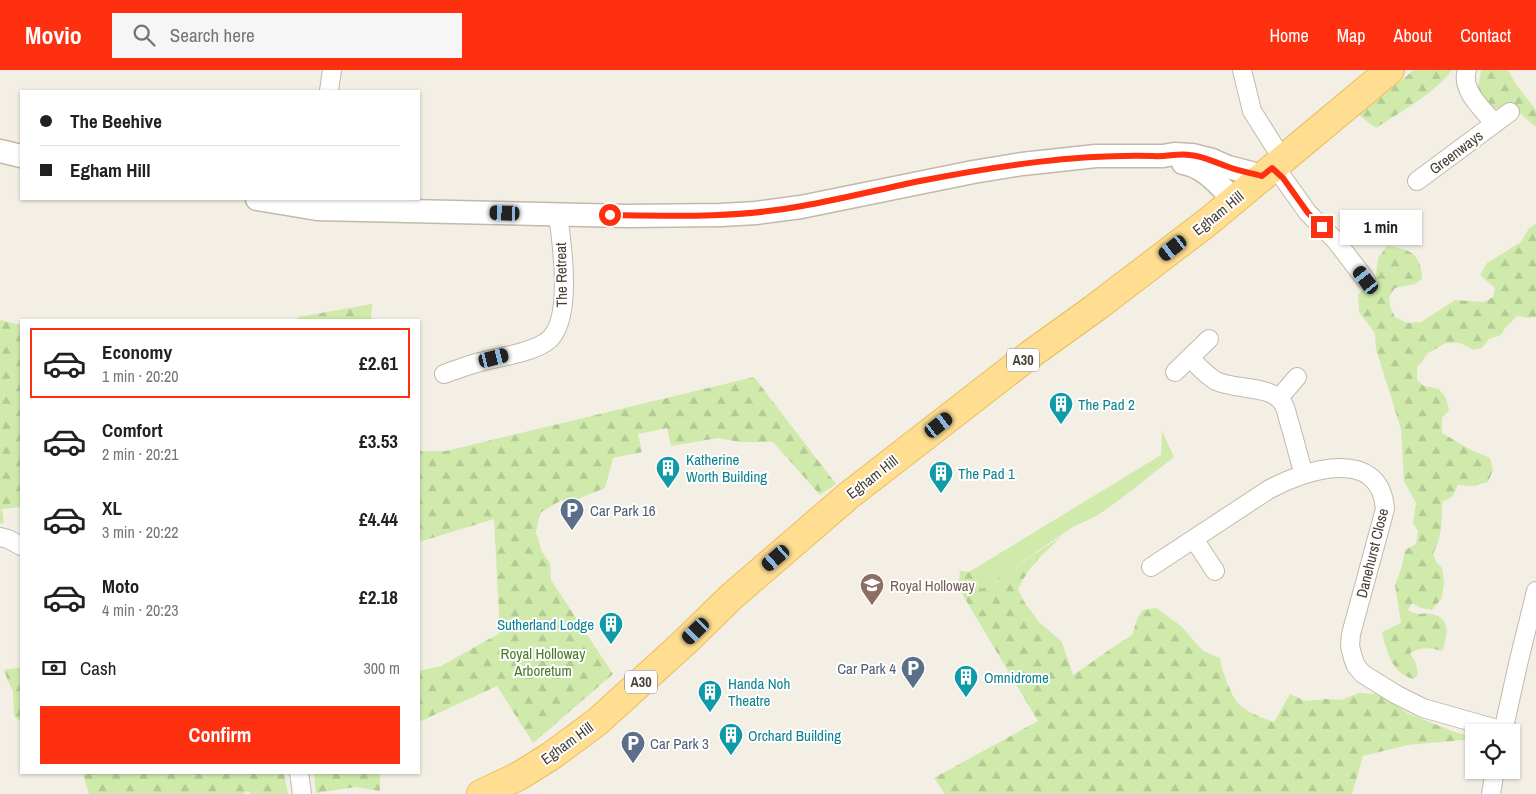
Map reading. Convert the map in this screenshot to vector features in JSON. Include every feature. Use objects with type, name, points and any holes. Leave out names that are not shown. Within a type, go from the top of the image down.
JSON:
[{"type":"main road","name":"Egham Hill","points":[[481,794],[519,776],[551,756],[596,722],[685,642],[731,597],[848,496],[1234,200],[1390,70]]},
{"type":"street","points":[[329,90],[332,70]]},
{"type":"street","points":[[1242,70],[1252,111],[1276,149],[1274,167],[1308,213],[1336,241],[1366,280]]},
{"type":"street","name":"Greenways","points":[[1467,70],[1465,76],[1467,87],[1494,123]]},
{"type":"street","name":"Greenways","points":[[1417,181],[1510,112]]},
{"type":"street","points":[[0,151],[20,156]]},
{"type":"street","points":[[269,200],[317,204],[558,214],[721,215],[801,207],[922,181],[1022,164],[1096,156],[1192,155],[1212,160],[1228,167],[1274,167]]},
{"type":"street","points":[[1163,156],[1198,168],[1210,176],[1234,200]]},
{"type":"street","name":"The Retreat","points":[[444,374],[478,362],[526,351],[546,342],[557,331],[563,313],[564,288],[558,214]]},
{"type":"street","points":[[1175,372],[1209,339]]},
{"type":"street","points":[[1190,358],[1217,381],[1230,386],[1272,393],[1279,398],[1284,404],[1304,474]]},
{"type":"street","points":[[1279,398],[1298,377]]},
{"type":"street","name":"Danehurst Close","points":[[1151,567],[1285,480],[1304,474],[1339,468],[1359,469],[1376,481],[1382,492],[1385,509],[1351,634],[1350,646],[1356,666],[1363,674],[1397,695],[1423,708],[1477,724]]},
{"type":"street","points":[[0,538],[8,539],[20,545]]},
{"type":"street","points":[[1194,539],[1214,571]]},
{"type":"street","points":[[1506,724],[1530,643],[1536,591]]},
{"type":"street","points":[[299,774],[302,794]]},
{"type":"street","points":[[1491,794],[1494,779]]},
{"type":"green space","points":[[1414,70],[1452,70],[1426,95],[1376,128],[1359,115]]},
{"type":"green space","points":[[1481,70],[1508,70],[1515,83],[1536,110],[1536,127],[1517,111],[1491,108],[1480,99],[1478,88]]},
{"type":"green space","points":[[1536,224],[1536,317],[1517,316],[1501,335],[1489,339],[1482,348],[1474,350],[1460,343],[1446,343],[1428,353],[1417,367],[1417,380],[1424,386],[1439,389],[1446,398],[1449,410],[1442,418],[1442,433],[1471,450],[1490,458],[1493,470],[1488,482],[1474,486],[1458,485],[1452,497],[1442,502],[1440,535],[1433,554],[1437,563],[1442,568],[1444,582],[1442,598],[1432,610],[1421,608],[1412,603],[1408,610],[1418,614],[1439,616],[1446,624],[1446,640],[1443,651],[1426,648],[1410,653],[1416,663],[1418,675],[1413,679],[1400,672],[1391,660],[1382,632],[1401,623],[1395,585],[1402,566],[1405,550],[1416,544],[1418,531],[1413,523],[1416,503],[1404,481],[1401,429],[1376,349],[1375,333],[1359,312],[1358,295],[1365,286],[1375,282],[1378,258],[1387,246],[1402,249],[1413,254],[1417,258],[1421,270],[1422,279],[1415,284],[1395,288],[1389,297],[1390,307],[1395,317],[1407,323],[1421,322],[1455,300],[1484,302],[1493,297],[1495,288],[1480,275],[1487,263],[1521,242],[1529,228]]},
{"type":"green space","points":[[372,304],[371,319],[298,319],[298,317]]},
{"type":"green space","points":[[0,320],[20,325],[20,507],[2,509],[4,523],[0,524]]},
{"type":"green space","name":"Royal Holloway Arboretum","points":[[754,377],[836,484],[820,495],[773,442],[740,442],[718,438],[671,446],[667,428],[638,434],[642,452],[613,458],[605,488],[578,499],[560,501],[540,513],[536,532],[542,552],[550,563],[551,580],[613,674],[533,743],[497,686],[420,722],[420,671],[441,666],[500,633],[494,519],[420,542],[420,451],[446,451]]},
{"type":"green space","points":[[1162,431],[1174,457],[1098,515],[1071,528],[982,590],[969,572],[1161,455]]},
{"type":"green space","points":[[1062,536],[1032,567],[1018,589],[1023,600],[1038,621],[1062,642],[1073,675],[1132,635],[1138,617],[1143,610],[1156,608],[1181,626],[1203,651],[1220,658],[1227,682],[1235,699],[1245,709],[1260,717],[1274,722],[1290,694],[1305,701],[1341,700],[1359,693],[1380,694],[1407,713],[1465,734],[1465,740],[1408,745],[1363,756],[1352,794],[945,794],[934,778],[1038,721],[958,587],[960,571],[969,572],[982,589]]},
{"type":"green space","points":[[20,667],[20,721],[14,716],[13,691],[4,670]]},
{"type":"green space","points":[[83,774],[284,774],[288,794],[251,794],[248,791],[243,794],[89,794]]},
{"type":"green space","points":[[314,774],[380,774],[380,791],[356,787],[316,793]]},
{"type":"place","name":"The Pad 2","points":[[1061,425]]},
{"type":"place","name":"Katherine Worth Building","points":[[668,489]]},
{"type":"place","name":"The Pad 1","points":[[941,494]]},
{"type":"place","name":"Car Park 16","points":[[572,531]]},
{"type":"place","name":"Royal Holloway","points":[[872,606]]},
{"type":"place","name":"Sutherland Lodge","points":[[611,645]]},
{"type":"place","name":"Car Park 4","points":[[913,689]]},
{"type":"place","name":"Omnidrome","points":[[966,698]]},
{"type":"place","name":"Handa Noh Theatre","points":[[710,713]]},
{"type":"place","name":"Orchard Building","points":[[731,756]]},
{"type":"place","name":"Car Park 3","points":[[633,764]]},
{"type":"route","points":[[610,215],[721,215],[756,213],[801,207],[922,181],[1022,164],[1096,156],[1163,156],[1174,154],[1192,155],[1262,176],[1272,168],[1283,178],[1308,213],[1322,227]]}]
